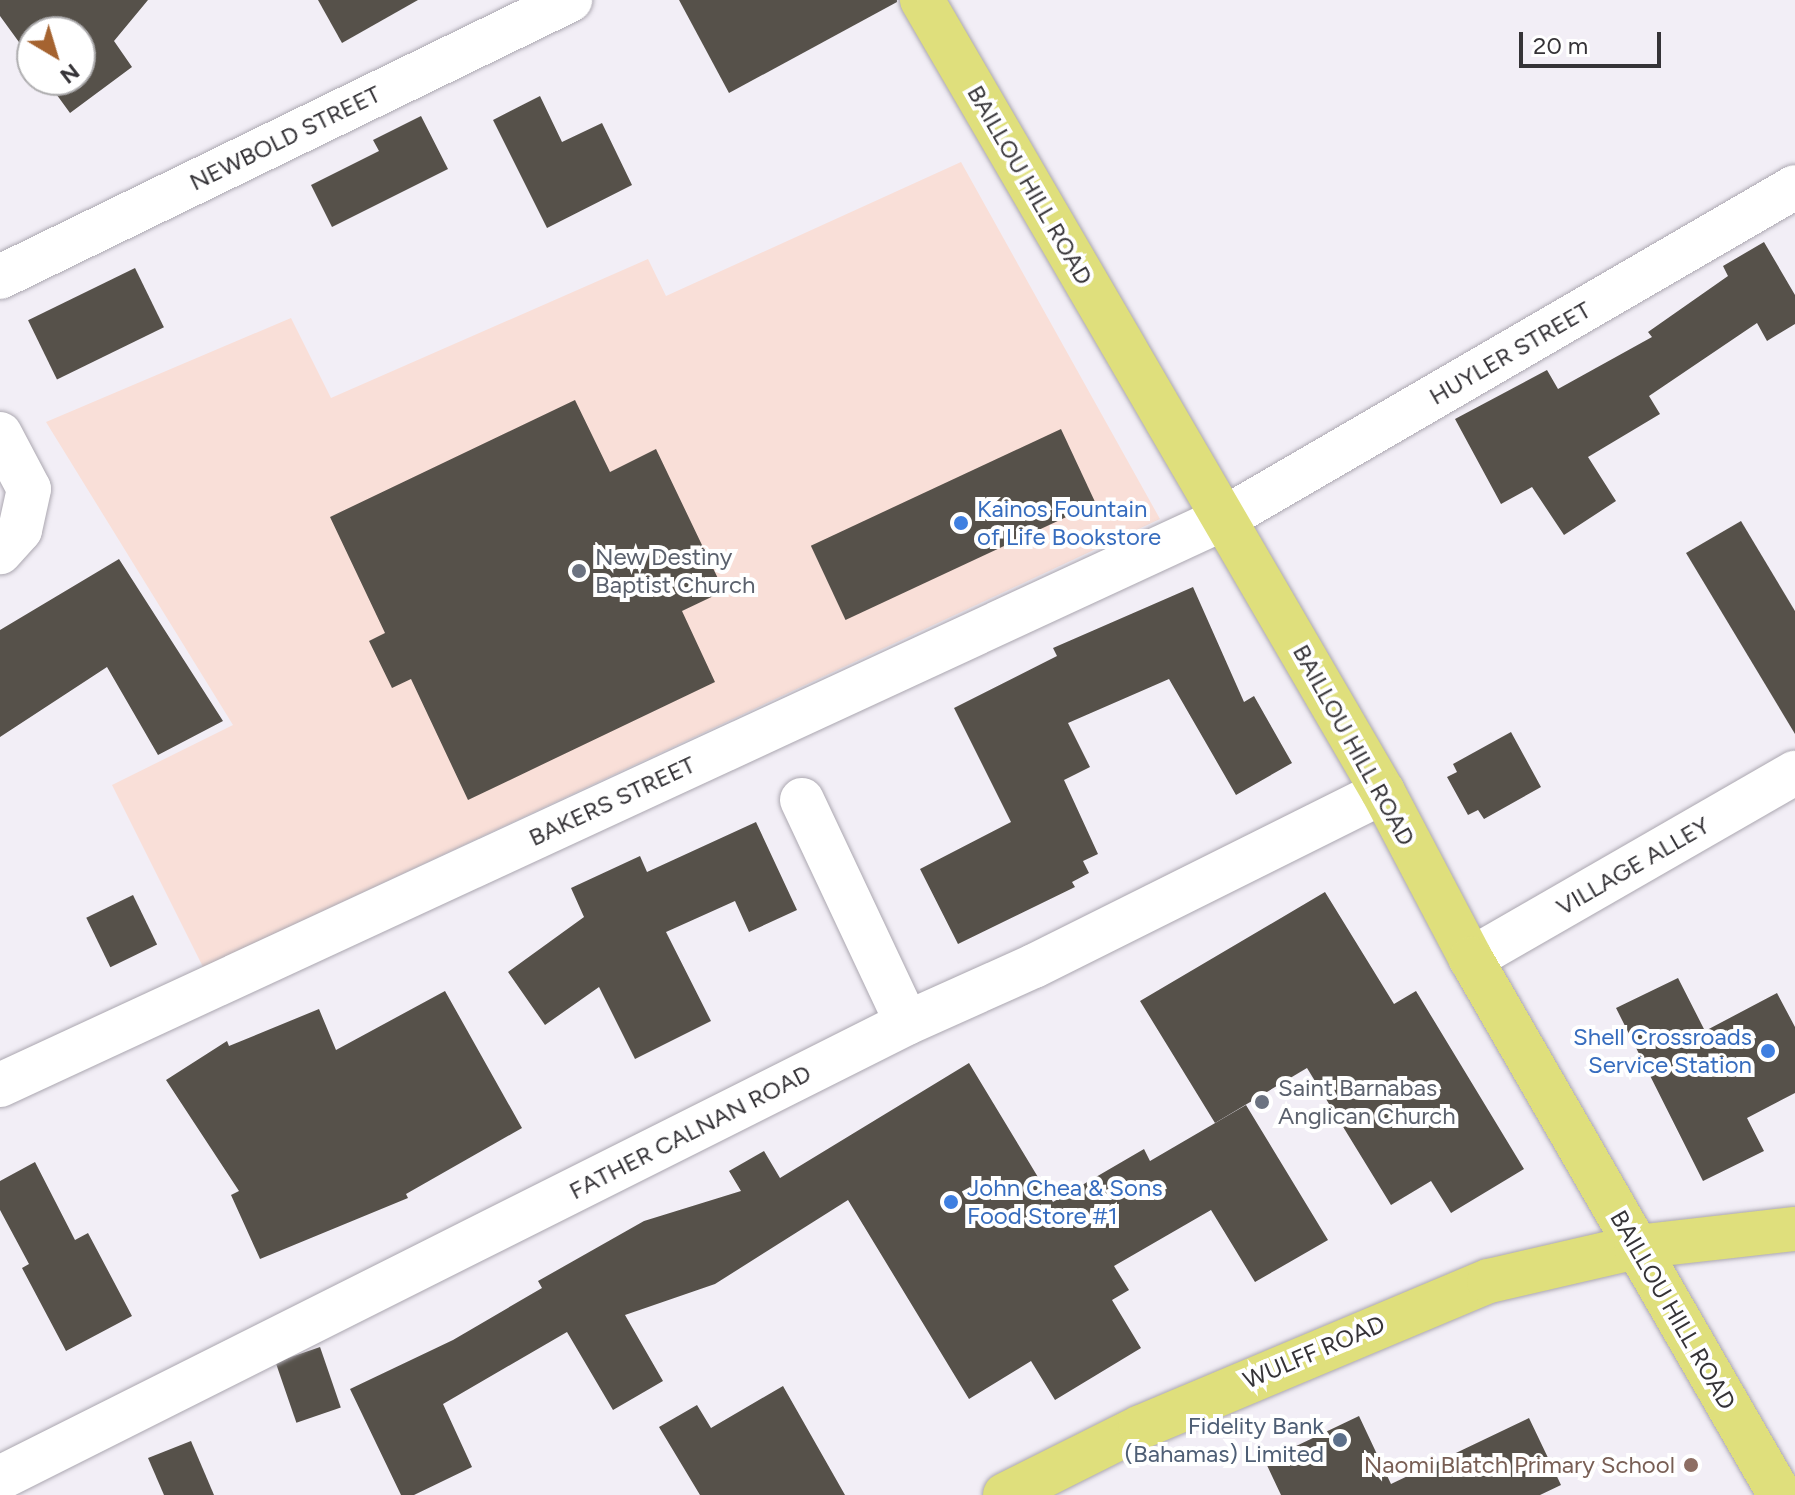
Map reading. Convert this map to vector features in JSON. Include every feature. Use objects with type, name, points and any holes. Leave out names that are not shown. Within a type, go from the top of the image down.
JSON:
[{"type":"main road","name":"BAILLOU HILL ROAD","points":[[922,0],[1383,792],[1471,959],[1780,1495]]},
{"type":"main road","name":"WULFF ROAD","points":[[1005,1495],[1141,1427],[1402,1314],[1489,1281],[1636,1247],[1795,1229]]},
{"type":"street","name":"NEWBOLD STREET","points":[[0,277],[570,0]]},
{"type":"street","name":"HUYLER STREET","points":[[1225,518],[1795,187]]},
{"type":"street","points":[[0,434],[29,489],[20,530],[0,552]]},
{"type":"street","name":"BAKERS STREET","points":[[0,1085],[1225,518]]},
{"type":"street","name":"VILLAGE ALLEY","points":[[1471,959],[1795,773]]},
{"type":"street","name":"FATHER CALNAN ROAD","points":[[0,1478],[907,1023],[1034,966],[1383,792]]},
{"type":"street","points":[[802,800],[907,1023]]},
{"type":"shaded area","points":[[961,162],[1160,519],[203,967],[112,785],[233,725],[46,422],[291,318],[331,398],[648,259],[666,296]]},
{"type":"building","points":[[0,0],[148,0],[114,41],[132,67],[96,94],[96,16],[16,16],[16,38],[0,16]]},
{"type":"building","points":[[318,0],[418,0],[342,43]]},
{"type":"building","points":[[679,0],[897,0],[897,2],[729,93]]},
{"type":"building","points":[[58,96],[93,96],[70,113]]},
{"type":"building","points":[[540,96],[562,142],[602,123],[632,185],[547,228],[493,120]]},
{"type":"building","points":[[421,116],[448,169],[332,227],[311,185],[379,151],[373,140]]},
{"type":"building","points":[[1764,242],[1795,295],[1795,324],[1767,341],[1757,323],[1649,396],[1660,414],[1588,457],[1616,501],[1564,535],[1532,487],[1501,504],[1455,419],[1547,370],[1558,389],[1652,337],[1648,332],[1728,276],[1723,266]]},
{"type":"building","points":[[135,268],[164,327],[57,379],[28,320]]},
{"type":"building","points":[[575,400],[610,472],[656,449],[724,591],[682,611],[715,682],[468,800],[411,679],[392,688],[369,641],[385,633],[330,517]]},
{"type":"building","points":[[1061,429],[1096,503],[846,620],[811,546]]},
{"type":"building","points":[[1741,521],[1795,611],[1795,734],[1686,553]]},
{"type":"building","points":[[119,559],[223,721],[158,755],[107,667],[0,737],[0,630]]},
{"type":"building","points":[[1193,587],[1244,702],[1254,696],[1292,763],[1236,795],[1169,679],[1068,723],[1090,767],[1064,780],[1098,854],[1083,861],[1089,873],[1072,882],[1075,887],[958,944],[920,869],[1011,822],[954,708],[1057,656],[1053,648]]},
{"type":"building","points":[[1511,732],[1541,787],[1484,819],[1478,810],[1468,815],[1447,777],[1457,772],[1453,764]]},
{"type":"building","points":[[756,822],[797,910],[749,932],[735,901],[666,932],[711,1021],[635,1059],[599,987],[545,1025],[508,972],[584,917],[571,888],[640,856],[647,872]]},
{"type":"building","points":[[1325,892],[1394,1004],[1416,991],[1524,1169],[1451,1213],[1431,1181],[1391,1205],[1307,1068],[1215,1123],[1140,1001]]},
{"type":"building","points":[[133,895],[157,944],[110,967],[86,918]]},
{"type":"building","points":[[1678,978],[1705,1031],[1777,993],[1795,1027],[1795,1093],[1747,1118],[1764,1151],[1703,1181],[1616,1008]]},
{"type":"building","points":[[445,991],[522,1128],[406,1194],[408,1198],[260,1259],[231,1195],[239,1191],[166,1080],[227,1041],[229,1046],[319,1009],[336,1050]]},
{"type":"building","points":[[969,1063],[1053,1202],[1144,1149],[1150,1161],[1246,1105],[1328,1240],[1255,1282],[1211,1210],[1114,1266],[1129,1290],[1112,1300],[1141,1348],[1055,1400],[1031,1361],[969,1399],[848,1200],[715,1284],[625,1315],[663,1381],[613,1410],[567,1332],[443,1404],[472,1467],[414,1495],[401,1495],[350,1389],[453,1340],[542,1288],[538,1281],[644,1221],[741,1191],[729,1171],[764,1151],[780,1178]]},
{"type":"building","points":[[35,1162],[75,1240],[88,1233],[132,1316],[66,1351],[22,1268],[29,1264],[0,1210],[0,1181]]},
{"type":"building","points":[[320,1347],[341,1408],[296,1423],[276,1362]]},
{"type":"building","points":[[783,1386],[845,1495],[700,1495],[659,1427],[697,1405],[711,1428]]},
{"type":"building","name":"Fidelity Bank (Bahamas) Limited","points":[[1359,1416],[1391,1484],[1529,1418],[1561,1485],[1540,1495],[1281,1495],[1265,1461]]},
{"type":"building","points":[[191,1441],[214,1495],[164,1495],[148,1458]]},
{"type":"place","name":"Kainos Fountain of Life Bookstore","points":[[961,523]]},
{"type":"place","name":"New Destiny Baptist Church","points":[[579,571]]},
{"type":"place","name":"Shell Crossroads Service Station","points":[[1768,1051]]},
{"type":"place","name":"Saint Barnabas Anglican Church","points":[[1262,1102]]},
{"type":"place","name":"John Chea & Sons Food Store #1","points":[[951,1202]]},
{"type":"place","name":"Fidelity Bank (Bahamas) Limited","points":[[1340,1440]]},
{"type":"place","name":"Naomi Blatch Primary School","points":[[1691,1465]]}]
